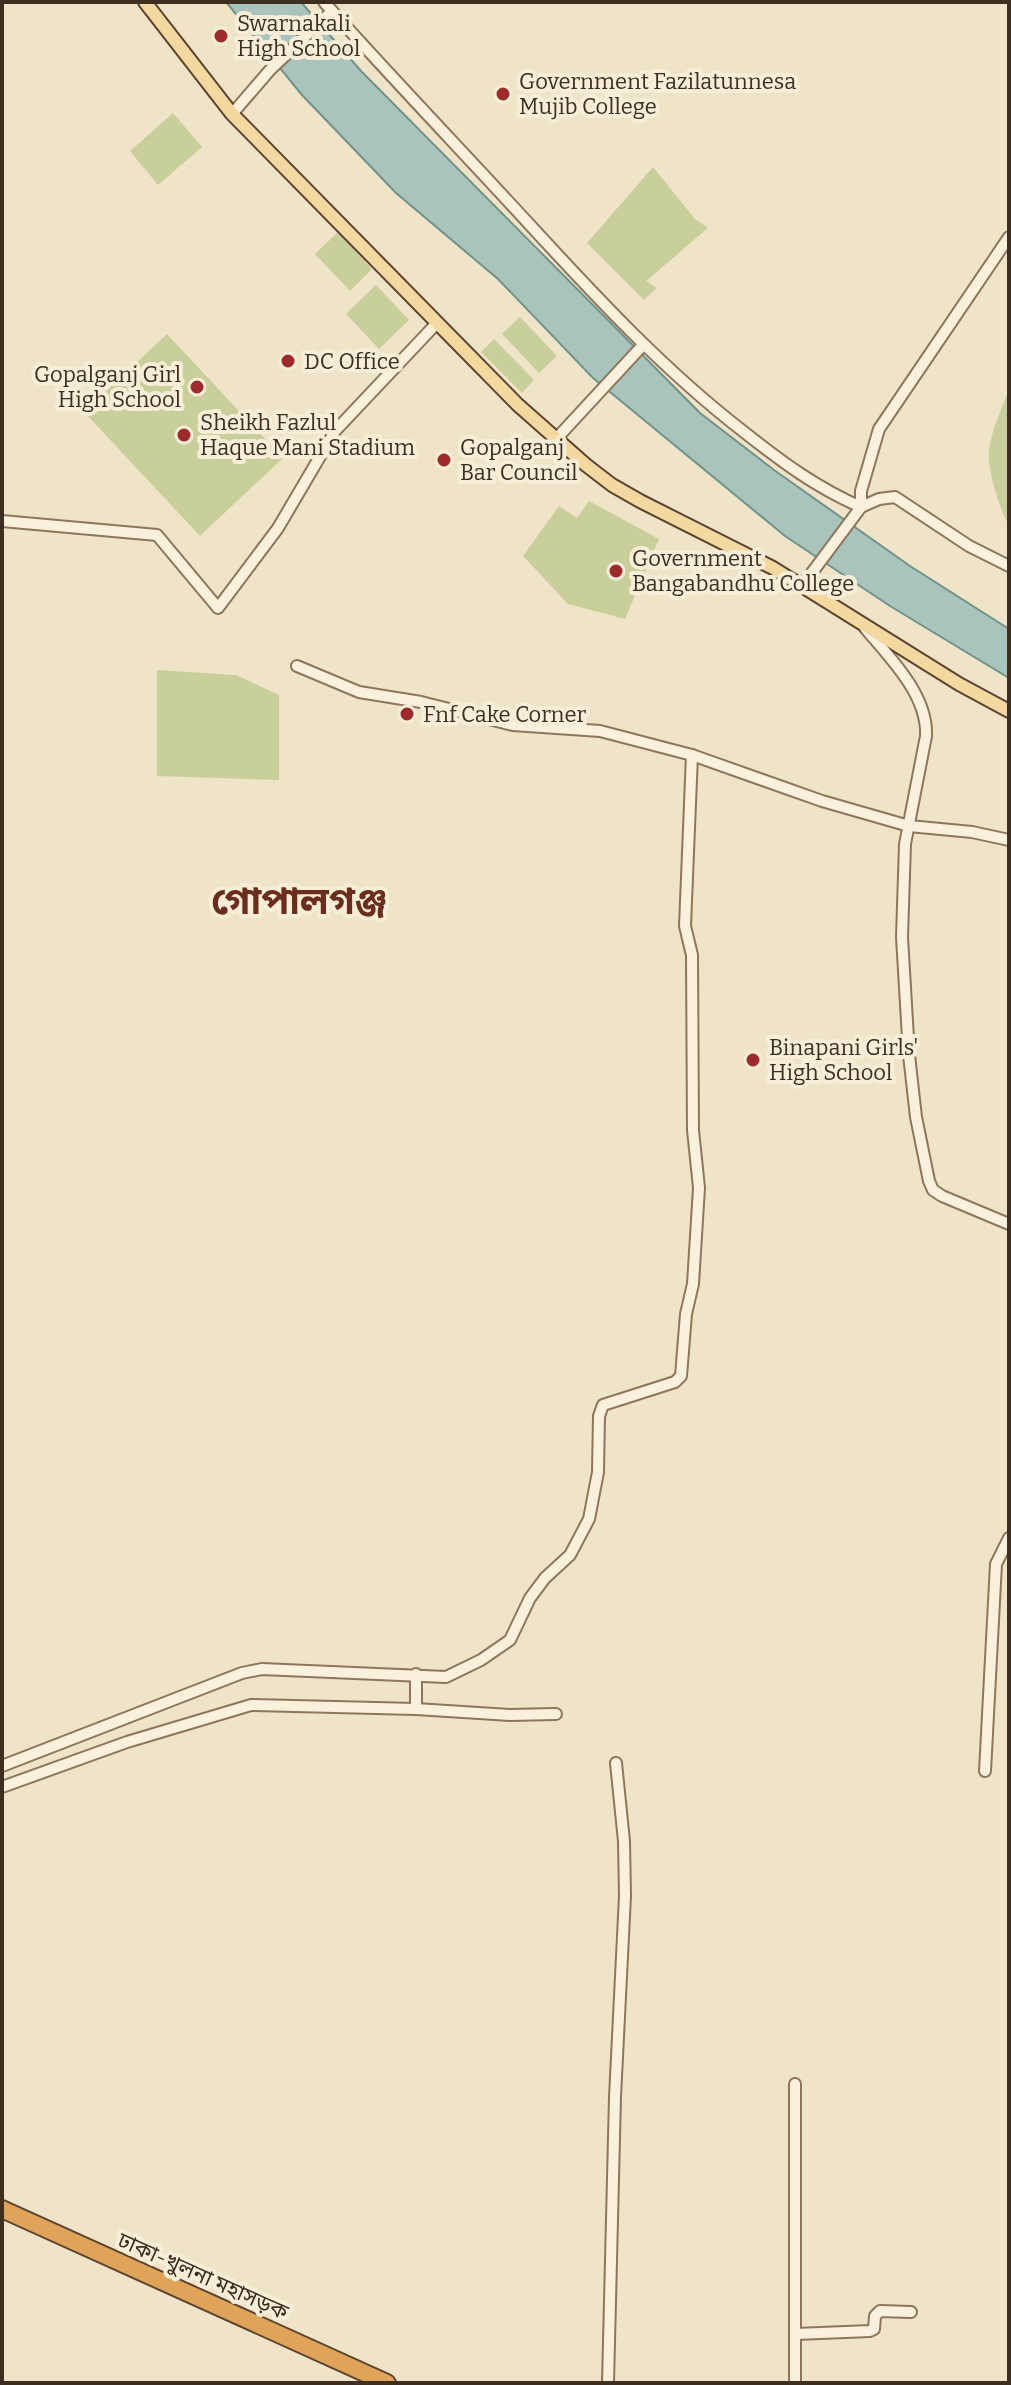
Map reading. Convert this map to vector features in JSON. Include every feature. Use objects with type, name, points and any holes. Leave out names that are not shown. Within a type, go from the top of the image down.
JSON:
[{"type":"highway","name":"ঢাকা-খুলনা মহাসড়ক","points":[[2,2209],[387,2383]]},
{"type":"main road","points":[[145,2],[232,114],[436,324],[518,405],[586,465],[621,490],[746,554],[959,684],[1009,711]]},
{"type":"street","points":[[324,2],[393,80],[643,345],[704,401],[796,473],[859,511]]},
{"type":"street","points":[[232,114],[270,70],[332,11]]},
{"type":"street","points":[[859,511],[861,491],[879,429],[1009,237]]},
{"type":"street","points":[[2,521],[157,535],[218,608],[278,528],[335,431],[436,324]]},
{"type":"street","points":[[557,438],[643,345]]},
{"type":"street","points":[[802,586],[859,511],[879,499],[895,497],[969,546],[1009,566]]},
{"type":"street","points":[[861,624],[908,683],[926,723],[905,844],[902,901],[909,1055],[925,1165],[933,1190],[1009,1224]]},
{"type":"street","points":[[297,666],[359,692],[421,702],[513,725],[600,731],[692,755],[822,801],[909,826],[972,832],[1009,840]]},
{"type":"street","points":[[2,1766],[228,1679],[262,1669],[446,1677],[481,1660],[510,1640],[530,1598],[545,1578],[570,1555],[589,1519],[598,1472],[599,1416],[603,1405],[675,1382],[681,1376],[686,1314],[693,1284],[699,1188],[693,1130],[692,955],[685,926],[692,755]]},
{"type":"street","points":[[985,1771],[996,1564],[1009,1538]]},
{"type":"street","points":[[416,1678],[416,1706]]},
{"type":"street","points":[[2,1787],[127,1742],[251,1705],[416,1706],[510,1715],[556,1714]]},
{"type":"street","points":[[608,2383],[614,2112],[625,1896],[624,1841],[616,1763]]},
{"type":"street","points":[[795,2084],[795,2383]]},
{"type":"street","points":[[796,2334],[870,2331],[874,2329],[875,2316],[880,2311],[911,2312]]},
{"type":"green space","points":[[173,113],[202,147],[158,185],[130,151]]},
{"type":"green space","points":[[653,167],[695,219],[708,228],[646,281],[657,288],[644,300],[587,243]]},
{"type":"green space","points":[[338,232],[372,269],[350,291],[315,254]]},
{"type":"green space","points":[[376,285],[409,320],[379,349],[346,314]]},
{"type":"green space","points":[[520,317],[557,356],[539,373],[502,334]]},
{"type":"green space","name":"Sheikh Fazlul Haque Mani Stadium","points":[[167,334],[283,458],[200,536],[84,412]]},
{"type":"green space","points":[[494,339],[534,380],[522,393],[481,352]]},
{"type":"green space","points":[[1009,390],[1009,526],[995,490],[989,460],[994,428]]},
{"type":"green space","points":[[589,501],[659,539],[625,619],[568,604],[523,556],[559,506],[577,518]]},
{"type":"green space","points":[[157,670],[236,675],[279,695],[279,780],[157,776]]},
{"type":"water","points":[[226,2],[301,2],[361,71],[700,413],[774,470],[910,566],[1009,629],[1009,678],[890,606],[785,536],[593,378],[498,279],[396,193],[302,95]]},
{"type":"place","name":"Swarnakali High School","points":[[221,36]]},
{"type":"place","name":"Government Fazilatunnesa Mujib College","points":[[503,94]]},
{"type":"place","name":"DC Office","points":[[288,361]]},
{"type":"place","name":"Gopalganj Girl High School","points":[[197,387]]},
{"type":"place","name":"Sheikh Fazlul Haque Mani Stadium","points":[[184,435]]},
{"type":"place","name":"Gopalganj Bar Council","points":[[444,460]]},
{"type":"place","name":"Government Bangabandhu College","points":[[616,571]]},
{"type":"place","name":"Fnf Cake Corner","points":[[407,714]]},
{"type":"place","name":"Binapani Girls' High School","points":[[753,1060]]},
{"type":"district","name":"গোপালগঞ্জ","points":[[299,901]]}]
